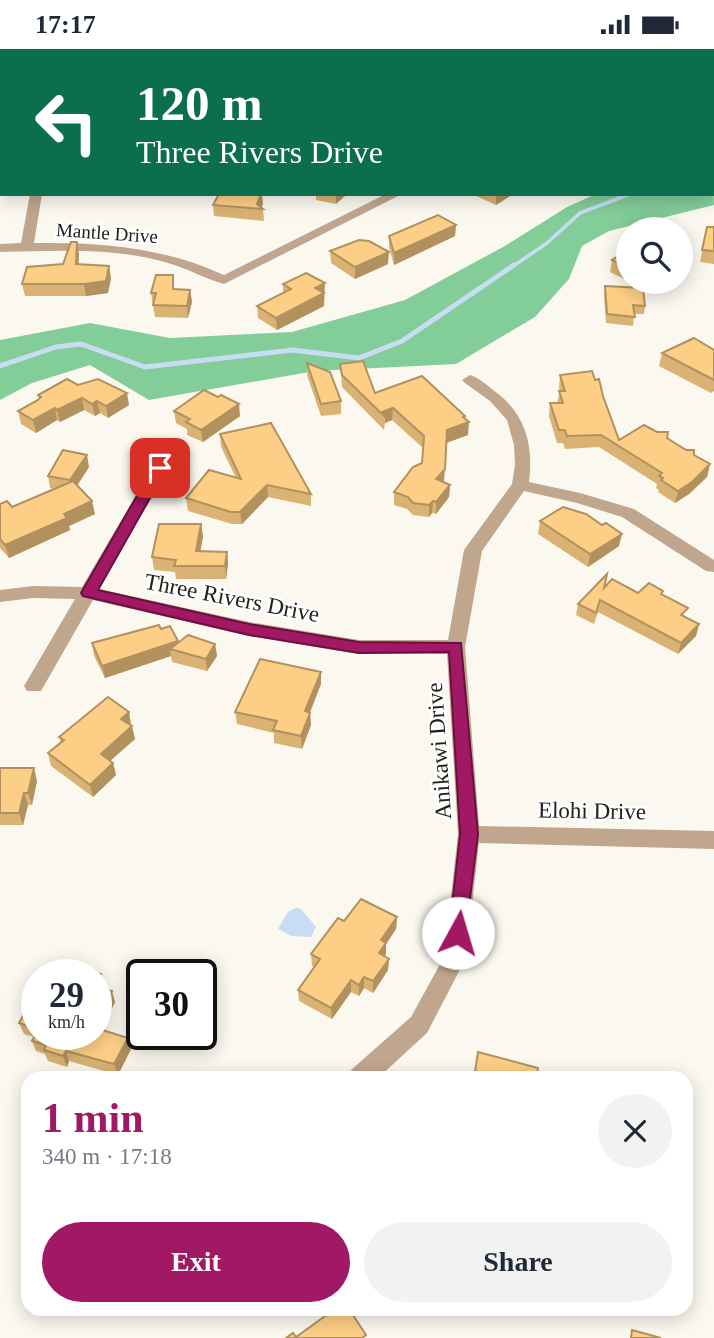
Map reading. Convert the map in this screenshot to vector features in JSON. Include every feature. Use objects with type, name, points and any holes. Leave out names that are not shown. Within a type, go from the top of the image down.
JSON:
[{"type":"street","points":[[27,247],[36,196]]},
{"type":"street","name":"Mantle Drive","points":[[0,248],[143,252],[186,262],[225,279],[392,196]]},
{"type":"street","points":[[470,380],[495,398],[514,419],[522,445],[520,485],[580,498],[628,513],[712,566]]},
{"type":"street","points":[[34,686],[160,468]]},
{"type":"street","name":"Anikawi Drive","points":[[368,1071],[419,1025],[455,958],[469,834],[456,647],[473,549],[520,485]]},
{"type":"street","name":"Three Rivers Drive","points":[[0,596],[33,592],[89,593],[249,629],[359,647],[456,647]]},
{"type":"street","name":"Elohi Drive","points":[[469,834],[714,841]]},
{"type":"green space","points":[[592,196],[714,196],[714,205],[666,217],[616,217],[616,229],[582,246],[569,279],[535,317],[456,364],[315,371],[149,400],[90,365],[32,383],[0,400],[0,340],[90,323],[170,338],[292,332],[405,300],[503,247],[567,207]]},
{"type":"water","points":[[301,909],[316,927],[311,937],[291,936],[278,929],[288,912]]},
{"type":"building","points":[[218,196],[260,196],[257,204],[263,209],[213,205]]},
{"type":"building","points":[[438,215],[456,225],[394,253],[389,236]]},
{"type":"building","points":[[707,227],[714,227],[714,251],[702,250]]},
{"type":"building","points":[[359,240],[369,241],[389,252],[355,267],[330,251]]},
{"type":"building","points":[[71,242],[77,242],[76,264],[109,266],[106,281],[84,284],[22,284],[27,267],[63,264]]},
{"type":"building","points":[[306,273],[325,283],[315,288],[324,293],[276,318],[257,306],[291,289],[283,284]]},
{"type":"building","points":[[156,275],[173,275],[173,289],[190,290],[187,306],[153,305],[156,293],[151,293]]},
{"type":"building","points":[[605,286],[616,287],[616,294],[644,294],[645,306],[633,305],[635,317],[607,314]]},
{"type":"building","points":[[694,338],[714,350],[714,380],[662,353]]},
{"type":"building","points":[[363,361],[375,393],[422,376],[469,422],[447,430],[445,469],[436,479],[450,485],[436,502],[433,501],[429,505],[413,503],[408,497],[394,492],[413,467],[422,463],[424,436],[393,408],[382,412],[385,417],[342,375],[340,364]]},
{"type":"building","points":[[307,363],[330,372],[341,401],[321,404]]},
{"type":"building","points":[[592,371],[595,380],[599,379],[619,440],[644,425],[657,432],[668,432],[667,438],[686,450],[694,450],[694,455],[710,464],[692,482],[678,491],[661,480],[663,478],[659,476],[662,473],[601,435],[567,436],[565,430],[559,430],[550,403],[563,403],[559,391],[565,391],[560,375]]},
{"type":"building","points":[[67,379],[78,385],[98,379],[127,393],[106,406],[97,401],[92,404],[82,398],[33,420],[18,411],[38,400],[41,397],[38,395]]},
{"type":"building","points":[[204,390],[239,404],[201,430],[186,422],[190,419],[174,411]]},
{"type":"building","points":[[271,423],[311,494],[267,485],[240,512],[231,512],[186,498],[209,470],[241,479],[220,434]]},
{"type":"building","points":[[63,450],[87,455],[70,480],[48,476]]},
{"type":"building","points":[[73,481],[92,501],[64,514],[67,518],[5,545],[0,539],[0,504],[7,501],[12,507]]},
{"type":"building","points":[[563,507],[586,514],[602,525],[606,523],[622,534],[590,554],[540,521]]},
{"type":"building","points":[[159,524],[201,524],[196,551],[227,552],[225,566],[174,566],[176,560],[152,557]]},
{"type":"building","points":[[607,574],[604,588],[612,579],[638,593],[649,583],[663,591],[661,594],[688,608],[681,615],[699,624],[681,643],[600,600],[596,613],[578,604]]},
{"type":"building","points":[[159,625],[161,629],[170,626],[178,641],[102,666],[92,643]]},
{"type":"building","points":[[188,635],[215,644],[206,659],[170,649]]},
{"type":"building","points":[[260,659],[321,672],[305,711],[310,713],[301,736],[273,730],[277,721],[235,712]]},
{"type":"building","points":[[108,697],[129,712],[121,719],[132,726],[101,754],[113,763],[90,785],[48,753],[64,740],[59,737]]},
{"type":"building","points":[[0,768],[34,768],[28,793],[24,793],[19,813],[0,813]]},
{"type":"building","points":[[361,899],[397,917],[381,940],[386,943],[379,953],[389,959],[373,981],[364,977],[359,985],[351,980],[331,1008],[298,990],[320,959],[311,954],[338,918],[344,921]]},
{"type":"building","points":[[112,1033],[126,1037],[114,1064],[66,1051],[63,1056],[44,1050],[112,1050]]},
{"type":"building","points":[[478,1052],[538,1068],[537,1071],[475,1071]]},
{"type":"building","points":[[325,1316],[354,1316],[366,1335],[362,1338],[286,1338],[293,1333],[296,1337]]},
{"type":"building","points":[[632,1330],[661,1338],[631,1338]]},
{"type":"waterway","points":[[512,267],[547,243],[580,213],[625,196]]},
{"type":"waterway","points":[[0,366],[56,347],[81,344],[145,367],[293,350],[359,358],[402,341],[514,265]]},
{"type":"route","points":[[160,468],[89,593],[249,629],[359,647],[456,647],[469,834],[458,933]]}]
